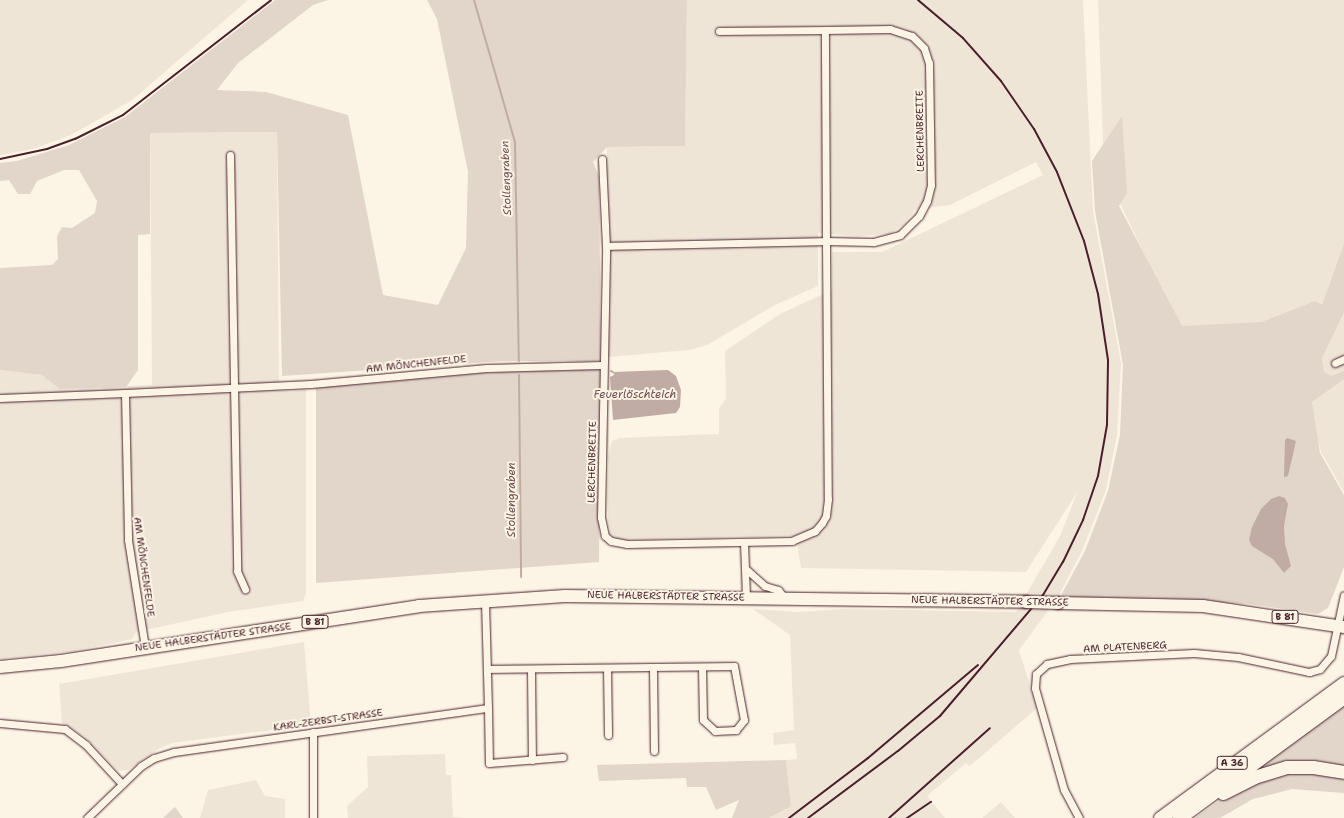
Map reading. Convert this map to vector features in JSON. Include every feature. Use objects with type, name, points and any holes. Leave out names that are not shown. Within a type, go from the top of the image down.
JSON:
[{"type":"highway","name":"A 36","points":[[1160,818],[1344,683]]},
{"type":"highway","name":"A 36","points":[[1179,818],[1344,697]]},
{"type":"highway","points":[[1205,798],[1216,798],[1245,781],[1283,768],[1313,767],[1344,772]]},
{"type":"main road","name":"NEUE HALBERSTÄDTER STRASSE","points":[[0,667],[61,661],[407,608],[485,601],[605,595],[1203,606],[1340,626]]},
{"type":"street","name":"LERCHENBREITE","points":[[606,246],[873,242],[900,235],[919,216],[927,201],[931,185],[929,63],[924,48],[912,36],[899,30],[719,30]]},
{"type":"street","name":"LERCHENBREITE","points":[[602,159],[606,246],[602,365],[602,526],[611,541],[627,544],[792,541],[815,531],[826,516],[828,473],[825,30]]},
{"type":"street","points":[[230,155],[237,571],[245,589]]},
{"type":"street","points":[[1335,363],[1344,359]]},
{"type":"street","name":"AM MÖNCHENFELDE","points":[[0,398],[270,386],[486,368],[602,365]]},
{"type":"street","name":"AM MÖNCHENFELDE","points":[[125,393],[128,540],[145,647]]},
{"type":"street","points":[[744,542],[746,597]]},
{"type":"street","points":[[746,569],[765,586],[778,590],[785,598]]},
{"type":"street","name":"AM PLATENBERG","points":[[1079,818],[1064,790],[1035,688],[1036,674],[1047,664],[1070,659],[1194,653],[1238,657],[1309,672],[1320,669],[1329,660],[1340,626],[1344,599]]},
{"type":"street","points":[[485,601],[488,669],[489,763],[563,757]]},
{"type":"street","points":[[488,669],[702,669],[734,666],[744,720],[736,730],[715,731],[703,720],[702,669]]},
{"type":"street","points":[[607,668],[608,735]]},
{"type":"street","points":[[653,668],[654,751]]},
{"type":"street","points":[[531,669],[532,760]]},
{"type":"street","name":"KARL-ZERBST-STRASSE","points":[[87,818],[146,763],[174,752],[488,708]]},
{"type":"street","points":[[0,723],[65,729],[86,745],[122,784]]},
{"type":"street","points":[[313,732],[313,818]]},
{"type":"shaded area","points":[[0,0],[248,0],[131,101],[71,135],[33,149],[0,155]]},
{"type":"shaded area","points":[[275,0],[328,0],[313,5],[238,63],[217,90],[266,92],[348,115],[383,295],[438,305],[466,248],[468,172],[437,19],[427,0],[687,0],[685,146],[607,147],[593,162],[599,177],[601,361],[503,361],[282,376],[277,132],[150,133],[150,234],[138,235],[138,370],[126,387],[60,389],[42,375],[0,370],[0,268],[52,265],[58,259],[57,236],[62,227],[72,228],[95,213],[97,201],[79,170],[64,170],[37,181],[30,194],[18,194],[9,180],[0,181],[0,163],[17,161],[69,145],[125,117]]},
{"type":"shaded area","points":[[687,0],[1083,0],[1093,211],[1121,363],[1117,435],[1106,490],[1082,551],[1058,597],[1019,650],[1037,708],[970,766],[966,763],[927,796],[945,818],[769,818],[791,806],[786,760],[797,759],[795,743],[774,745],[773,733],[794,730],[790,635],[753,609],[798,612],[845,609],[1016,612],[1060,536],[1078,491],[1026,572],[801,568],[796,536],[619,540],[611,534],[608,522],[608,456],[612,441],[620,438],[719,434],[719,409],[726,398],[725,351],[780,314],[832,290],[832,252],[882,252],[1043,175],[1036,162],[950,205],[916,209],[904,224],[889,234],[859,236],[818,233],[818,286],[775,305],[707,345],[689,350],[608,357],[607,147],[685,146]]},
{"type":"shaded area","points":[[1098,0],[1344,0],[1344,492],[1321,452],[1315,429],[1180,330],[1112,186],[1103,142]]},
{"type":"shaded area","points":[[1122,116],[1127,193],[1119,206],[1182,326],[1262,322],[1315,301],[1322,305],[1344,244],[1344,312],[1322,358],[1324,372],[1332,376],[1344,371],[1344,379],[1312,402],[1320,453],[1344,495],[1344,567],[1328,608],[1318,614],[1249,604],[1060,597],[1085,551],[1108,491],[1120,435],[1123,365],[1095,211],[1092,161]]},
{"type":"shaded area","points":[[277,132],[279,391],[306,390],[306,593],[303,601],[228,612],[136,632],[132,639],[75,651],[0,659],[0,370],[42,375],[61,389],[152,385],[150,133]]},
{"type":"shaded area","points":[[601,368],[599,562],[316,583],[316,388],[449,374]]},
{"type":"shaded area","points":[[304,642],[311,725],[172,743],[160,748],[128,770],[118,771],[84,736],[62,723],[59,684]]},
{"type":"shaded area","points":[[1344,706],[1344,769],[1251,771]]},
{"type":"shaded area","points":[[445,754],[446,775],[451,775],[453,817],[466,818],[348,818],[347,806],[368,787],[367,756]]},
{"type":"shaded area","points":[[786,760],[791,806],[769,818],[732,818],[739,800],[716,810],[706,787],[687,787],[686,778],[599,781],[597,765]]},
{"type":"shaded area","points":[[1305,771],[1344,777],[1344,793],[1292,789],[1253,799],[1220,818],[1195,818],[1227,795],[1258,780],[1285,773]]},
{"type":"shaded area","points":[[256,780],[265,796],[285,799],[285,818],[200,818],[208,790]]},
{"type":"shaded area","points":[[1001,802],[1015,818],[982,818]]},
{"type":"shaded area","points":[[175,807],[183,818],[163,818]]},
{"type":"water","name":"Feuerlöschteich","points":[[668,370],[676,376],[681,390],[680,407],[676,413],[613,420],[610,377],[614,375],[613,372]]},
{"type":"water","points":[[1287,438],[1296,441],[1288,476],[1284,477],[1285,440]]},
{"type":"water","points":[[1279,496],[1285,498],[1288,504],[1284,526],[1285,544],[1291,566],[1284,573],[1273,559],[1252,546],[1249,540],[1252,527],[1261,509],[1271,499]]},
{"type":"waterway","name":"Stollengraben","points":[[474,0],[515,142],[519,361]]},
{"type":"waterway","name":"Stollengraben","points":[[519,375],[521,577]]},
{"type":"railway","points":[[0,159],[47,149],[75,139],[123,115],[271,0]]},
{"type":"railway","points":[[808,818],[898,751],[940,716],[1043,595],[1063,562],[1083,520],[1098,476],[1107,425],[1108,360],[1098,294],[1084,241],[1057,172],[1034,129],[1001,81],[963,38],[918,0]]},
{"type":"railway","points":[[789,818],[868,758],[978,665]]},
{"type":"railway","points":[[889,818],[990,728]]},
{"type":"railway","points":[[907,818],[931,802]]}]
